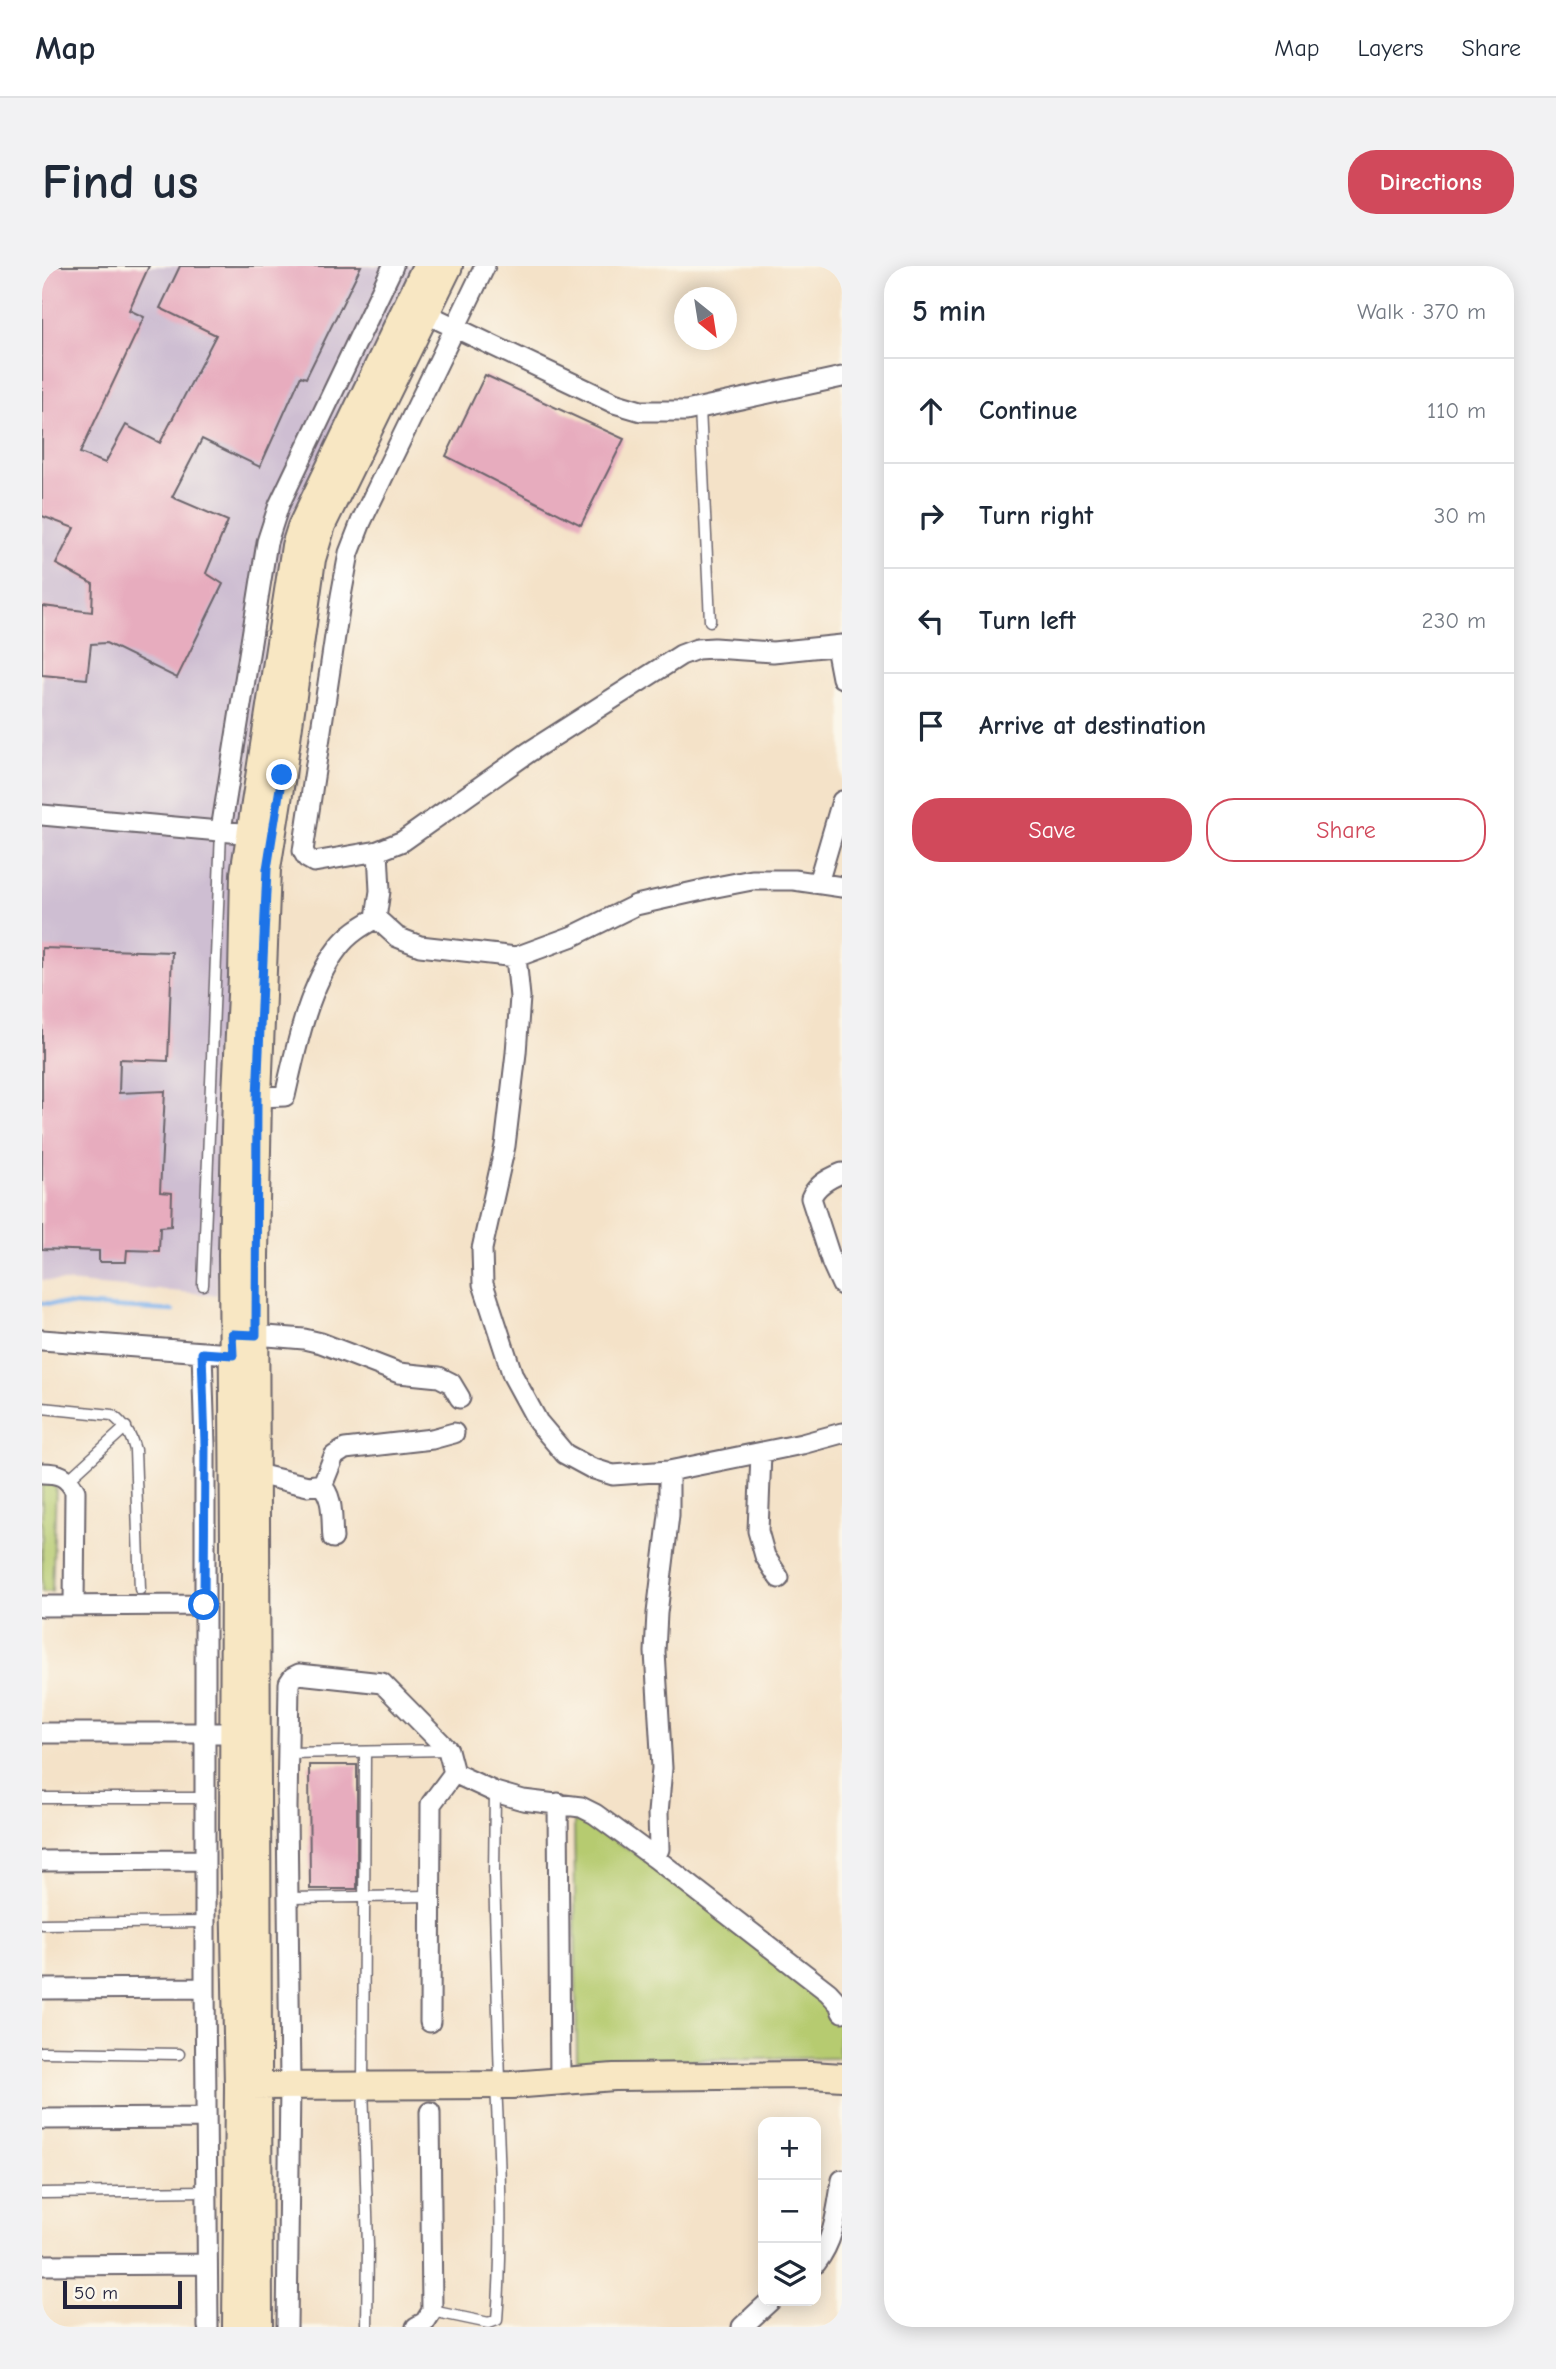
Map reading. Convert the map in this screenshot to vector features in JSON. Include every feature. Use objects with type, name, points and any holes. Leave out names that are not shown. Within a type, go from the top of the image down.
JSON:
[{"type":"street","points":[[221,830],[267,542],[279,505],[393,266]]},
{"type":"street","points":[[417,309],[426,266]]},
{"type":"street","points":[[259,2327],[248,2086],[234,1949],[232,1733],[234,1543],[267,869],[261,834],[293,558],[301,527],[417,309],[449,266]]},
{"type":"street","points":[[485,266],[360,522],[349,553],[303,851],[307,858],[314,862],[379,851],[404,841],[529,752],[681,655],[697,649],[773,652],[839,646],[842,678]]},
{"type":"street","points":[[417,309],[614,403],[641,411],[686,411],[842,377]]},
{"type":"street","points":[[818,883],[842,801]]},
{"type":"street","points":[[42,815],[261,834]]},
{"type":"street","points":[[236,2327],[248,2086],[255,1813],[257,1474],[232,1254],[244,874],[261,834]]},
{"type":"street","points":[[376,918],[380,891],[379,851]]},
{"type":"street","points":[[376,918],[397,937],[420,946],[516,957],[573,936],[636,905],[752,880],[794,880],[842,887]]},
{"type":"street","points":[[257,1097],[285,1096],[306,1016],[325,966],[339,946],[356,929],[376,918]]},
{"type":"street","points":[[516,957],[520,996],[507,1133],[482,1249],[483,1284],[513,1376],[538,1422],[565,1454],[591,1468],[613,1475],[669,1471],[842,1433]]},
{"type":"street","points":[[842,1173],[824,1182],[811,1198],[842,1286]]},
{"type":"street","points":[[42,1340],[202,1353],[244,1345],[321,1343],[399,1373],[439,1377],[451,1383],[460,1398]]},
{"type":"street","points":[[202,1353],[205,1445],[204,1922],[208,2327]]},
{"type":"street","points":[[257,1474],[308,1486],[320,1484],[324,1481],[334,1456],[345,1449],[432,1439],[454,1433]]},
{"type":"street","points":[[761,1452],[758,1531],[765,1556],[779,1578]]},
{"type":"street","points":[[655,1858],[659,1849],[658,1812],[662,1768],[655,1652],[657,1613],[668,1532],[669,1471]]},
{"type":"street","points":[[42,1473],[55,1473],[69,1479],[75,1491],[74,1605]]},
{"type":"street","points":[[320,1484],[330,1499],[333,1538]]},
{"type":"street","points":[[42,1606],[204,1605]]},
{"type":"street","points":[[287,2327],[290,2085],[289,1683],[299,1674],[382,1684],[448,1750],[454,1773]]},
{"type":"street","points":[[42,1733],[232,1733]]},
{"type":"street","points":[[454,1773],[495,1792],[523,1800],[581,1807],[595,1814],[828,1992],[839,2004],[842,2012]]},
{"type":"street","points":[[430,2022],[431,1804],[454,1773]]},
{"type":"street","points":[[558,1803],[560,2081]]},
{"type":"street","points":[[42,1861],[204,1860]]},
{"type":"street","points":[[42,1989],[205,1988]]},
{"type":"street","points":[[248,2086],[498,2085],[614,2077],[842,2077]]},
{"type":"street","points":[[416,2327],[425,2322],[432,2311],[430,2112]]},
{"type":"street","points":[[42,2119],[205,2118]]},
{"type":"street","points":[[821,2256],[831,2235],[842,2180]]},
{"type":"street","points":[[42,2265],[208,2264]]},
{"type":"street","points":[[743,2327],[765,2306]]},
{"type":"lane","points":[[699,408],[710,621]]},
{"type":"lane","points":[[203,1285],[215,924],[221,830]]},
{"type":"lane","points":[[42,1408],[112,1415],[131,1435],[135,1450],[140,1589]]},
{"type":"lane","points":[[69,1479],[126,1427]]},
{"type":"lane","points":[[288,1753],[448,1750]]},
{"type":"lane","points":[[365,1752],[363,2085],[368,2246],[367,2327]]},
{"type":"lane","points":[[432,2311],[489,2323],[497,2320],[499,2153],[495,1792]]},
{"type":"lane","points":[[42,1798],[204,1798]]},
{"type":"lane","points":[[288,1898],[430,1896]]},
{"type":"lane","points":[[42,1924],[204,1922]]},
{"type":"lane","points":[[42,2052],[179,2054]]},
{"type":"lane","points":[[42,2193],[206,2190]]},
{"type":"shaded area","points":[[42,266],[414,266],[286,527],[274,581],[233,902],[217,1295],[42,1280]]},
{"type":"green space","points":[[42,1484],[56,1484],[52,1592],[42,1592]]},
{"type":"green space","points":[[574,1820],[598,1830],[650,1863],[830,2001],[839,2019],[839,2058],[577,2061]]},
{"type":"building","points":[[42,266],[149,266],[129,310],[144,317],[80,453],[105,463],[126,425],[160,443],[216,335],[160,308],[180,266],[361,266],[306,378],[301,376],[260,467],[202,439],[172,497],[228,521],[206,573],[223,584],[177,678],[106,643],[91,644],[87,679],[42,675],[42,606],[92,612],[93,584],[56,564],[74,528],[42,516]]},
{"type":"building","points":[[485,375],[624,439],[581,525],[446,456]]},
{"type":"building","points":[[42,948],[172,952],[168,1061],[120,1059],[119,1093],[165,1091],[160,1192],[172,1193],[171,1226],[160,1227],[159,1251],[127,1250],[126,1262],[99,1262],[99,1251],[42,1249]]},
{"type":"building","points":[[309,1765],[357,1765],[357,1889],[310,1889]]},
{"type":"waterway","points":[[42,1303],[173,1311]]},
{"type":"route","points":[[204,1605],[205,1445],[202,1353],[233,1355],[232,1334],[256,1335],[257,1097],[267,869],[282,775]]}]
